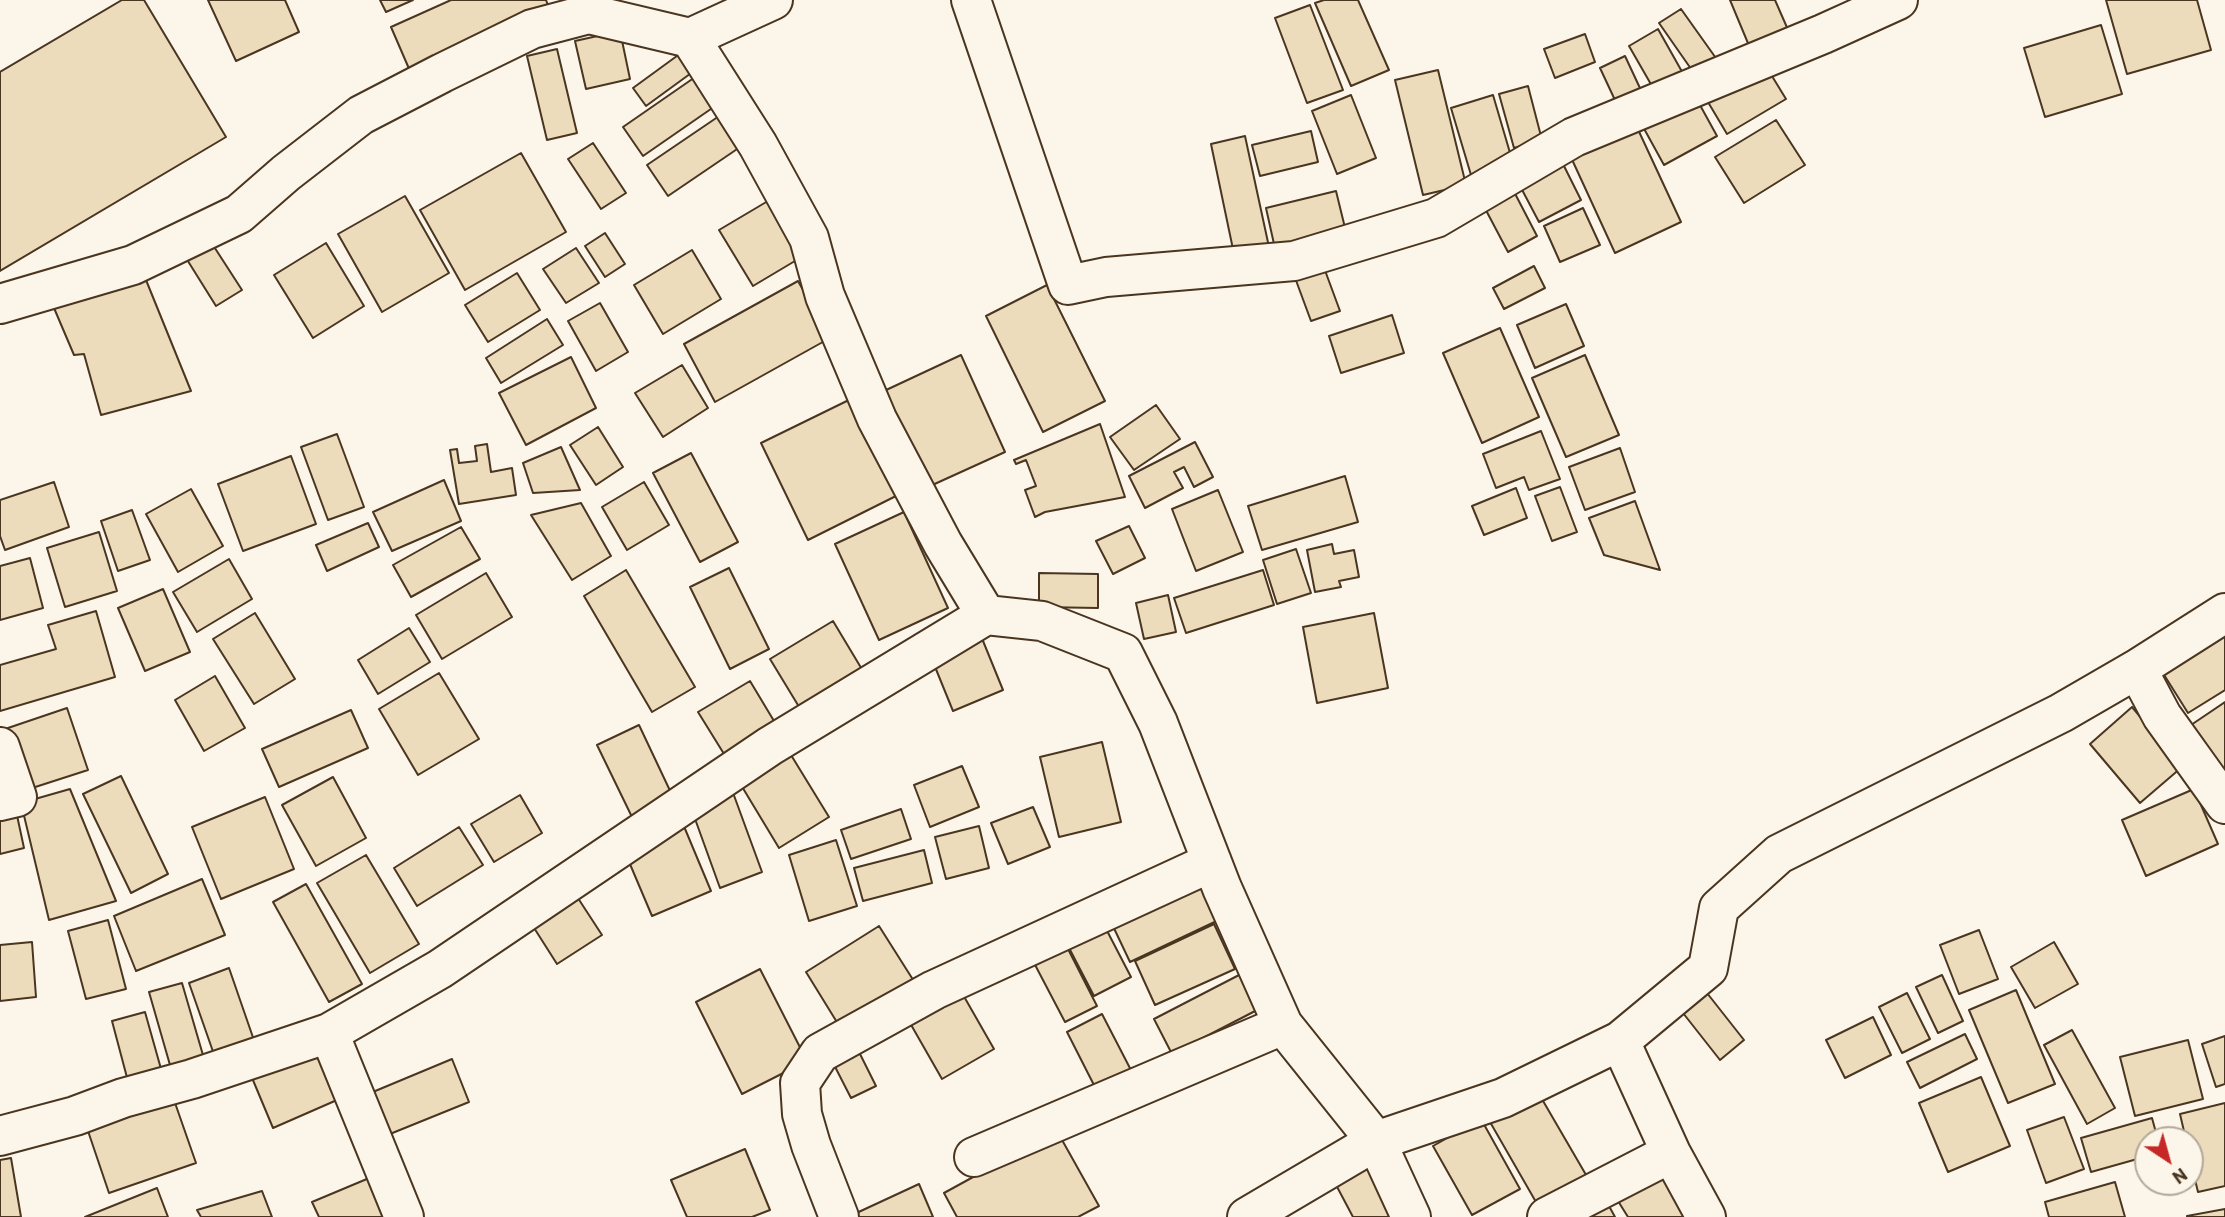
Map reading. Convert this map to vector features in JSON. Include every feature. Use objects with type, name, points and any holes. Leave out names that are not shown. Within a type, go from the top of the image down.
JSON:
[{"type":"street","points":[[0,303],[133,265],[239,214],[286,173],[361,115],[532,29],[589,14],[690,38],[772,0]]},
{"type":"street","points":[[971,0],[1068,285],[1106,277],[1294,261],[1436,218],[1574,137],[1823,34],[1898,0]]},
{"type":"street","points":[[690,38],[758,145],[809,237],[825,296],[877,419],[943,544],[986,615]]},
{"type":"street","points":[[1247,1217],[1376,1141],[1503,1098],[1620,1041],[1708,968],[1719,908],[1779,854],[2061,713],[2225,613]]},
{"type":"street","points":[[0,1136],[75,1116],[123,1098],[192,1079],[329,1033],[440,969],[769,746],[986,615],[1042,621],[1123,653],[1158,723],[1212,862],[1283,1025],[1376,1141],[1410,1217]]},
{"type":"street","points":[[2137,669],[2162,716],[2225,804]]},
{"type":"street","points":[[0,747],[17,797],[0,801]]},
{"type":"street","points":[[839,1217],[802,1114],[800,1083],[820,1053],[934,990],[1212,862]]},
{"type":"street","points":[[974,1157],[1283,1025]]},
{"type":"street","points":[[329,1033],[404,1217]]},
{"type":"street","points":[[1620,1041],[1671,1153],[1706,1217]]},
{"type":"street","points":[[1547,1217],[1671,1153]]},
{"type":"building","points":[[122,0],[144,0],[226,137],[0,271],[0,72]]},
{"type":"building","points":[[208,0],[285,0],[299,32],[236,61]]},
{"type":"building","points":[[380,0],[413,0],[386,12]]},
{"type":"building","points":[[451,0],[546,0],[549,8],[410,71],[391,27]]},
{"type":"building","points":[[1324,0],[1358,0],[1389,70],[1351,86],[1315,3]]},
{"type":"building","points":[[1730,0],[1775,0],[1789,32],[1750,48]]},
{"type":"building","points":[[2106,0],[2197,0],[2211,50],[2127,74]]},
{"type":"building","points":[[1310,5],[1343,90],[1307,103],[1275,18]]},
{"type":"building","points":[[1681,9],[1718,61],[1696,76],[1659,23]]},
{"type":"building","points":[[2101,25],[2122,94],[2045,117],[2024,48]]},
{"type":"building","points":[[1658,29],[1685,77],[1656,93],[1629,46]]},
{"type":"building","points":[[620,31],[630,79],[586,89],[575,41]]},
{"type":"building","points":[[1585,34],[1595,62],[1555,78],[1544,49]]},
{"type":"building","points":[[557,49],[577,133],[547,140],[527,56]]},
{"type":"building","points":[[681,53],[694,71],[646,106],[633,88]]},
{"type":"building","points":[[1625,56],[1646,101],[1621,113],[1600,68]]},
{"type":"building","points":[[1764,63],[1786,99],[1727,134],[1705,97]]},
{"type":"building","points":[[1438,70],[1466,185],[1423,195],[1395,80]]},
{"type":"building","points":[[701,73],[721,102],[643,156],[623,127]]},
{"type":"building","points":[[1528,86],[1542,140],[1514,148],[1499,94]]},
{"type":"building","points":[[1351,95],[1376,158],[1337,174],[1312,111]]},
{"type":"building","points":[[1493,95],[1513,163],[1471,175],[1451,108]]},
{"type":"building","points":[[1695,96],[1717,136],[1664,165],[1642,125]]},
{"type":"building","points":[[728,110],[749,141],[668,196],[647,165]]},
{"type":"building","points":[[1776,120],[1805,165],[1744,203],[1715,157]]},
{"type":"building","points":[[1635,123],[1681,222],[1615,253],[1569,153]]},
{"type":"building","points":[[1311,131],[1318,162],[1260,176],[1252,145]]},
{"type":"building","points":[[1245,136],[1269,247],[1234,254],[1211,144]]},
{"type":"building","points":[[593,143],[626,193],[601,209],[568,159]]},
{"type":"building","points":[[521,153],[566,232],[465,290],[420,210]]},
{"type":"building","points":[[1562,162],[1581,200],[1539,222],[1519,184]]},
{"type":"building","points":[[1509,182],[1537,236],[1508,252],[1479,197]]},
{"type":"building","points":[[1336,191],[1347,236],[1276,253],[1266,208]]},
{"type":"building","points":[[405,196],[449,273],[382,312],[338,234]]},
{"type":"building","points":[[773,198],[805,255],[753,286],[719,230]]},
{"type":"building","points":[[1583,208],[1600,245],[1560,262],[1544,226]]},
{"type":"building","points":[[605,233],[625,264],[605,277],[585,246]]},
{"type":"building","points":[[211,242],[242,290],[216,306],[186,258]]},
{"type":"building","points":[[326,243],[364,306],[313,338],[274,275]]},
{"type":"building","points":[[576,248],[599,283],[566,303],[543,269]]},
{"type":"building","points":[[692,250],[721,299],[663,334],[634,285]]},
{"type":"building","points":[[1323,265],[1340,311],[1311,321],[1294,275]]},
{"type":"building","points":[[1534,266],[1545,288],[1504,309],[1493,288]]},
{"type":"building","points":[[517,273],[540,310],[488,342],[465,305]]},
{"type":"building","points":[[146,280],[191,391],[101,415],[84,354],[74,355],[54,308]]},
{"type":"building","points":[[798,281],[830,338],[715,402],[684,344]]},
{"type":"building","points":[[1047,285],[1105,401],[1043,432],[986,316]]},
{"type":"building","points":[[600,303],[628,352],[596,371],[568,321]]},
{"type":"building","points":[[1566,304],[1584,346],[1535,368],[1517,325]]},
{"type":"building","points":[[1392,315],[1404,353],[1341,373],[1329,336]]},
{"type":"building","points":[[547,319],[563,345],[501,383],[486,358]]},
{"type":"building","points":[[1500,328],[1539,417],[1482,443],[1443,353]]},
{"type":"building","points":[[961,355],[1005,452],[928,487],[884,391]]},
{"type":"building","points":[[1585,355],[1619,435],[1566,457],[1532,378]]},
{"type":"building","points":[[571,357],[596,408],[526,445],[499,393]]},
{"type":"building","points":[[682,365],[708,408],[663,437],[635,393]]},
{"type":"building","points":[[855,397],[902,493],[808,540],[761,443]]},
{"type":"building","points":[[1156,405],[1180,439],[1134,470],[1110,437]]},
{"type":"building","points":[[1100,424],[1125,497],[1045,512],[1035,517],[1025,490],[1036,486],[1026,460],[1016,464],[1014,460]]},
{"type":"building","points":[[598,427],[623,467],[596,485],[570,445]]},
{"type":"building","points":[[1541,431],[1560,479],[1529,490],[1524,477],[1496,488],[1483,454]]},
{"type":"building","points":[[337,434],[364,507],[328,520],[301,447]]},
{"type":"building","points":[[1195,442],[1213,477],[1194,487],[1184,467],[1174,472],[1183,488],[1145,508],[1129,476]]},
{"type":"building","points":[[487,444],[491,472],[512,468],[516,495],[459,504],[450,450],[457,449],[459,463],[477,461],[475,446]]},
{"type":"building","points":[[561,447],[580,490],[533,493],[523,463]]},
{"type":"building","points":[[1620,448],[1635,492],[1585,510],[1569,467]]},
{"type":"building","points":[[691,453],[738,542],[700,562],[653,473]]},
{"type":"building","points":[[291,456],[316,524],[243,551],[218,484]]},
{"type":"building","points":[[1345,476],[1358,522],[1262,550],[1248,506]]},
{"type":"building","points":[[444,480],[461,521],[392,551],[373,512]]},
{"type":"building","points":[[54,482],[69,527],[5,550],[0,536],[0,500]]},
{"type":"building","points":[[644,482],[669,525],[627,550],[602,507]]},
{"type":"building","points":[[1560,487],[1577,532],[1552,541],[1535,496]]},
{"type":"building","points":[[1516,488],[1527,518],[1484,535],[1472,506]]},
{"type":"building","points":[[191,489],[223,546],[178,572],[146,514]]},
{"type":"building","points":[[1218,490],[1243,552],[1196,571],[1172,509]]},
{"type":"building","points":[[1635,501],[1660,570],[1604,555],[1589,518]]},
{"type":"building","points":[[581,503],[611,556],[572,580],[531,515]]},
{"type":"building","points":[[132,510],[150,560],[118,571],[101,521]]},
{"type":"building","points":[[904,512],[948,608],[879,640],[835,544]]},
{"type":"building","points":[[368,523],[379,547],[327,571],[316,545]]},
{"type":"building","points":[[1129,526],[1145,558],[1113,574],[1096,541]]},
{"type":"building","points":[[461,527],[480,559],[411,597],[393,565]]},
{"type":"building","points":[[99,532],[117,591],[65,607],[47,548]]},
{"type":"building","points":[[1332,544],[1334,554],[1354,550],[1359,577],[1339,581],[1341,587],[1315,592],[1307,550]]},
{"type":"building","points":[[1296,549],[1311,593],[1277,604],[1263,560]]},
{"type":"building","points":[[30,558],[43,608],[0,620],[0,566]]},
{"type":"building","points":[[229,559],[252,599],[197,632],[173,592]]},
{"type":"building","points":[[729,568],[769,649],[730,669],[690,587]]},
{"type":"building","points":[[626,570],[695,687],[652,712],[584,596]]},
{"type":"building","points":[[1263,570],[1274,605],[1186,633],[1174,598]]},
{"type":"building","points":[[486,573],[512,617],[442,659],[416,615]]},
{"type":"building","points":[[1039,573],[1098,574],[1098,608],[1039,607]]},
{"type":"building","points":[[163,589],[190,652],[145,671],[118,608]]},
{"type":"building","points":[[1168,595],[1176,632],[1144,639],[1136,603]]},
{"type":"building","points":[[96,611],[115,677],[0,711],[0,665],[56,649],[48,625]]},
{"type":"building","points":[[255,613],[295,679],[254,704],[213,639]]},
{"type":"building","points":[[1374,613],[1388,688],[1317,703],[1303,627]]},
{"type":"building","points":[[833,621],[866,676],[804,715],[770,659]]},
{"type":"building","points":[[409,628],[430,662],[378,694],[358,660]]},
{"type":"building","points":[[2225,630],[2225,690],[2188,713],[2161,670]]},
{"type":"building","points":[[981,636],[1003,690],[953,711],[931,657]]},
{"type":"building","points":[[439,673],[479,739],[418,775],[379,709]]},
{"type":"building","points":[[215,676],[245,728],[204,751],[175,700]]},
{"type":"building","points":[[750,681],[780,731],[729,762],[698,712]]},
{"type":"building","points":[[2225,702],[2225,776],[2191,725]]},
{"type":"building","points":[[2132,707],[2182,767],[2140,803],[2090,744]]},
{"type":"building","points":[[67,708],[88,770],[26,790],[5,729]]},
{"type":"building","points":[[351,710],[368,748],[279,787],[262,749]]},
{"type":"building","points":[[639,725],[673,797],[632,817],[597,745]]},
{"type":"building","points":[[1102,742],[1121,822],[1059,837],[1040,757]]},
{"type":"building","points":[[791,755],[829,817],[779,848],[741,785]]},
{"type":"building","points":[[962,766],[979,807],[930,827],[914,785]]},
{"type":"building","points":[[121,776],[168,874],[131,893],[83,794]]},
{"type":"building","points":[[333,777],[366,838],[316,866],[282,805]]},
{"type":"building","points":[[70,789],[116,901],[49,920],[21,803]]},
{"type":"building","points":[[2194,789],[2218,844],[2146,876],[2122,820]]},
{"type":"building","points":[[732,790],[762,872],[720,888],[690,805]]},
{"type":"building","points":[[520,795],[542,833],[494,862],[471,824]]},
{"type":"building","points":[[265,797],[294,869],[221,899],[192,827]]},
{"type":"building","points":[[15,806],[24,848],[0,854],[0,809]]},
{"type":"building","points":[[1033,807],[1050,847],[1008,864],[991,823]]},
{"type":"building","points":[[901,809],[911,839],[851,859],[841,830]]},
{"type":"building","points":[[683,824],[711,891],[652,916],[624,850]]},
{"type":"building","points":[[979,826],[989,868],[946,879],[935,837]]},
{"type":"building","points":[[459,827],[483,865],[417,906],[394,868]]},
{"type":"building","points":[[836,840],[857,906],[809,921],[789,855]]},
{"type":"building","points":[[924,850],[932,883],[863,901],[854,868]]},
{"type":"building","points":[[366,855],[419,944],[370,973],[317,883]]},
{"type":"building","points":[[1204,878],[1223,918],[1130,962],[1111,922]]},
{"type":"building","points":[[202,879],[225,935],[136,971],[114,916]]},
{"type":"building","points":[[306,884],[362,984],[329,1002],[273,902]]},
{"type":"building","points":[[574,892],[602,935],[557,964],[529,920]]},
{"type":"building","points":[[108,920],[126,989],[86,999],[68,931]]},
{"type":"building","points":[[1214,924],[1235,969],[1155,1005],[1135,961]]},
{"type":"building","points":[[1104,925],[1131,977],[1094,996],[1067,944]]},
{"type":"building","points":[[879,926],[917,986],[843,1032],[806,972]]},
{"type":"building","points":[[1979,930],[1998,979],[1959,994],[1940,945]]},
{"type":"building","points":[[32,942],[36,997],[0,1001],[0,945]]},
{"type":"building","points":[[2054,942],[2078,984],[2035,1008],[2011,967]]},
{"type":"building","points":[[1066,945],[1097,1006],[1065,1022],[1033,961]]},
{"type":"building","points":[[229,968],[257,1049],[217,1063],[189,983]]},
{"type":"building","points":[[760,969],[807,1061],[742,1094],[696,1002]]},
{"type":"building","points":[[1241,974],[1259,1009],[1172,1054],[1154,1019]]},
{"type":"building","points":[[1942,975],[1963,1021],[1938,1033],[1916,987]]},
{"type":"building","points":[[182,983],[205,1062],[172,1072],[149,992]]},
{"type":"building","points":[[958,986],[994,1049],[942,1079],[906,1016]]},
{"type":"building","points":[[2016,990],[2055,1084],[2008,1103],[1969,1010]]},
{"type":"building","points":[[1707,993],[1744,1040],[1720,1060],[1683,1013]]},
{"type":"building","points":[[1907,993],[1930,1039],[1902,1053],[1879,1007]]},
{"type":"building","points":[[145,1012],[163,1076],[129,1085],[112,1021]]},
{"type":"building","points":[[1102,1014],[1133,1074],[1098,1093],[1067,1032]]},
{"type":"building","points":[[1873,1017],[1891,1055],[1845,1078],[1826,1040]]},
{"type":"building","points":[[2072,1030],[2115,1108],[2087,1124],[2044,1045]]},
{"type":"building","points":[[1965,1034],[1977,1059],[1920,1088],[1907,1062]]},
{"type":"building","points":[[2225,1036],[2225,1084],[2216,1087],[2202,1044]]},
{"type":"building","points":[[2188,1040],[2203,1099],[2135,1116],[2120,1057]]},
{"type":"building","points":[[854,1042],[876,1086],[851,1098],[829,1055]]},
{"type":"building","points":[[314,1046],[337,1100],[273,1128],[250,1073]]},
{"type":"building","points":[[452,1059],[469,1102],[385,1136],[368,1094]]},
{"type":"building","points":[[1981,1077],[2010,1146],[1948,1172],[1919,1103]]},
{"type":"building","points":[[1539,1094],[1589,1180],[1540,1209],[1490,1122]]},
{"type":"building","points":[[174,1100],[196,1163],[109,1193],[88,1131]]},
{"type":"building","points":[[2225,1103],[2225,1186],[2204,1191],[2204,1126],[2183,1126],[2180,1114]]},
{"type":"building","points":[[2064,1117],[2084,1169],[2046,1183],[2027,1130]]},
{"type":"building","points":[[2152,1118],[2154,1126],[2134,1126],[2134,1160],[2091,1172],[2081,1138]]},
{"type":"building","points":[[1481,1119],[1520,1189],[1472,1215],[1433,1146]]},
{"type":"building","points":[[1057,1131],[1099,1206],[1078,1217],[957,1217],[944,1193]]},
{"type":"building","points":[[745,1149],[770,1210],[752,1217],[687,1217],[671,1180]]},
{"type":"building","points":[[11,1158],[21,1217],[0,1217],[0,1160]]},
{"type":"building","points":[[1374,1160],[1406,1217],[1353,1217],[1335,1183]]},
{"type":"building","points":[[1667,1173],[1692,1217],[1628,1217],[1618,1201]]},
{"type":"building","points":[[374,1176],[391,1217],[319,1217],[312,1202]]},
{"type":"building","points":[[2115,1182],[2125,1217],[2049,1217],[2045,1202]]},
{"type":"building","points":[[919,1184],[933,1217],[850,1217],[850,1216]]},
{"type":"building","points":[[157,1188],[168,1217],[85,1217]]},
{"type":"building","points":[[262,1191],[272,1217],[201,1217],[197,1210]]},
{"type":"building","points":[[1609,1206],[1615,1217],[1589,1217]]},
{"type":"building","points":[[2225,1209],[2225,1217],[2187,1217],[2187,1216]]}]
